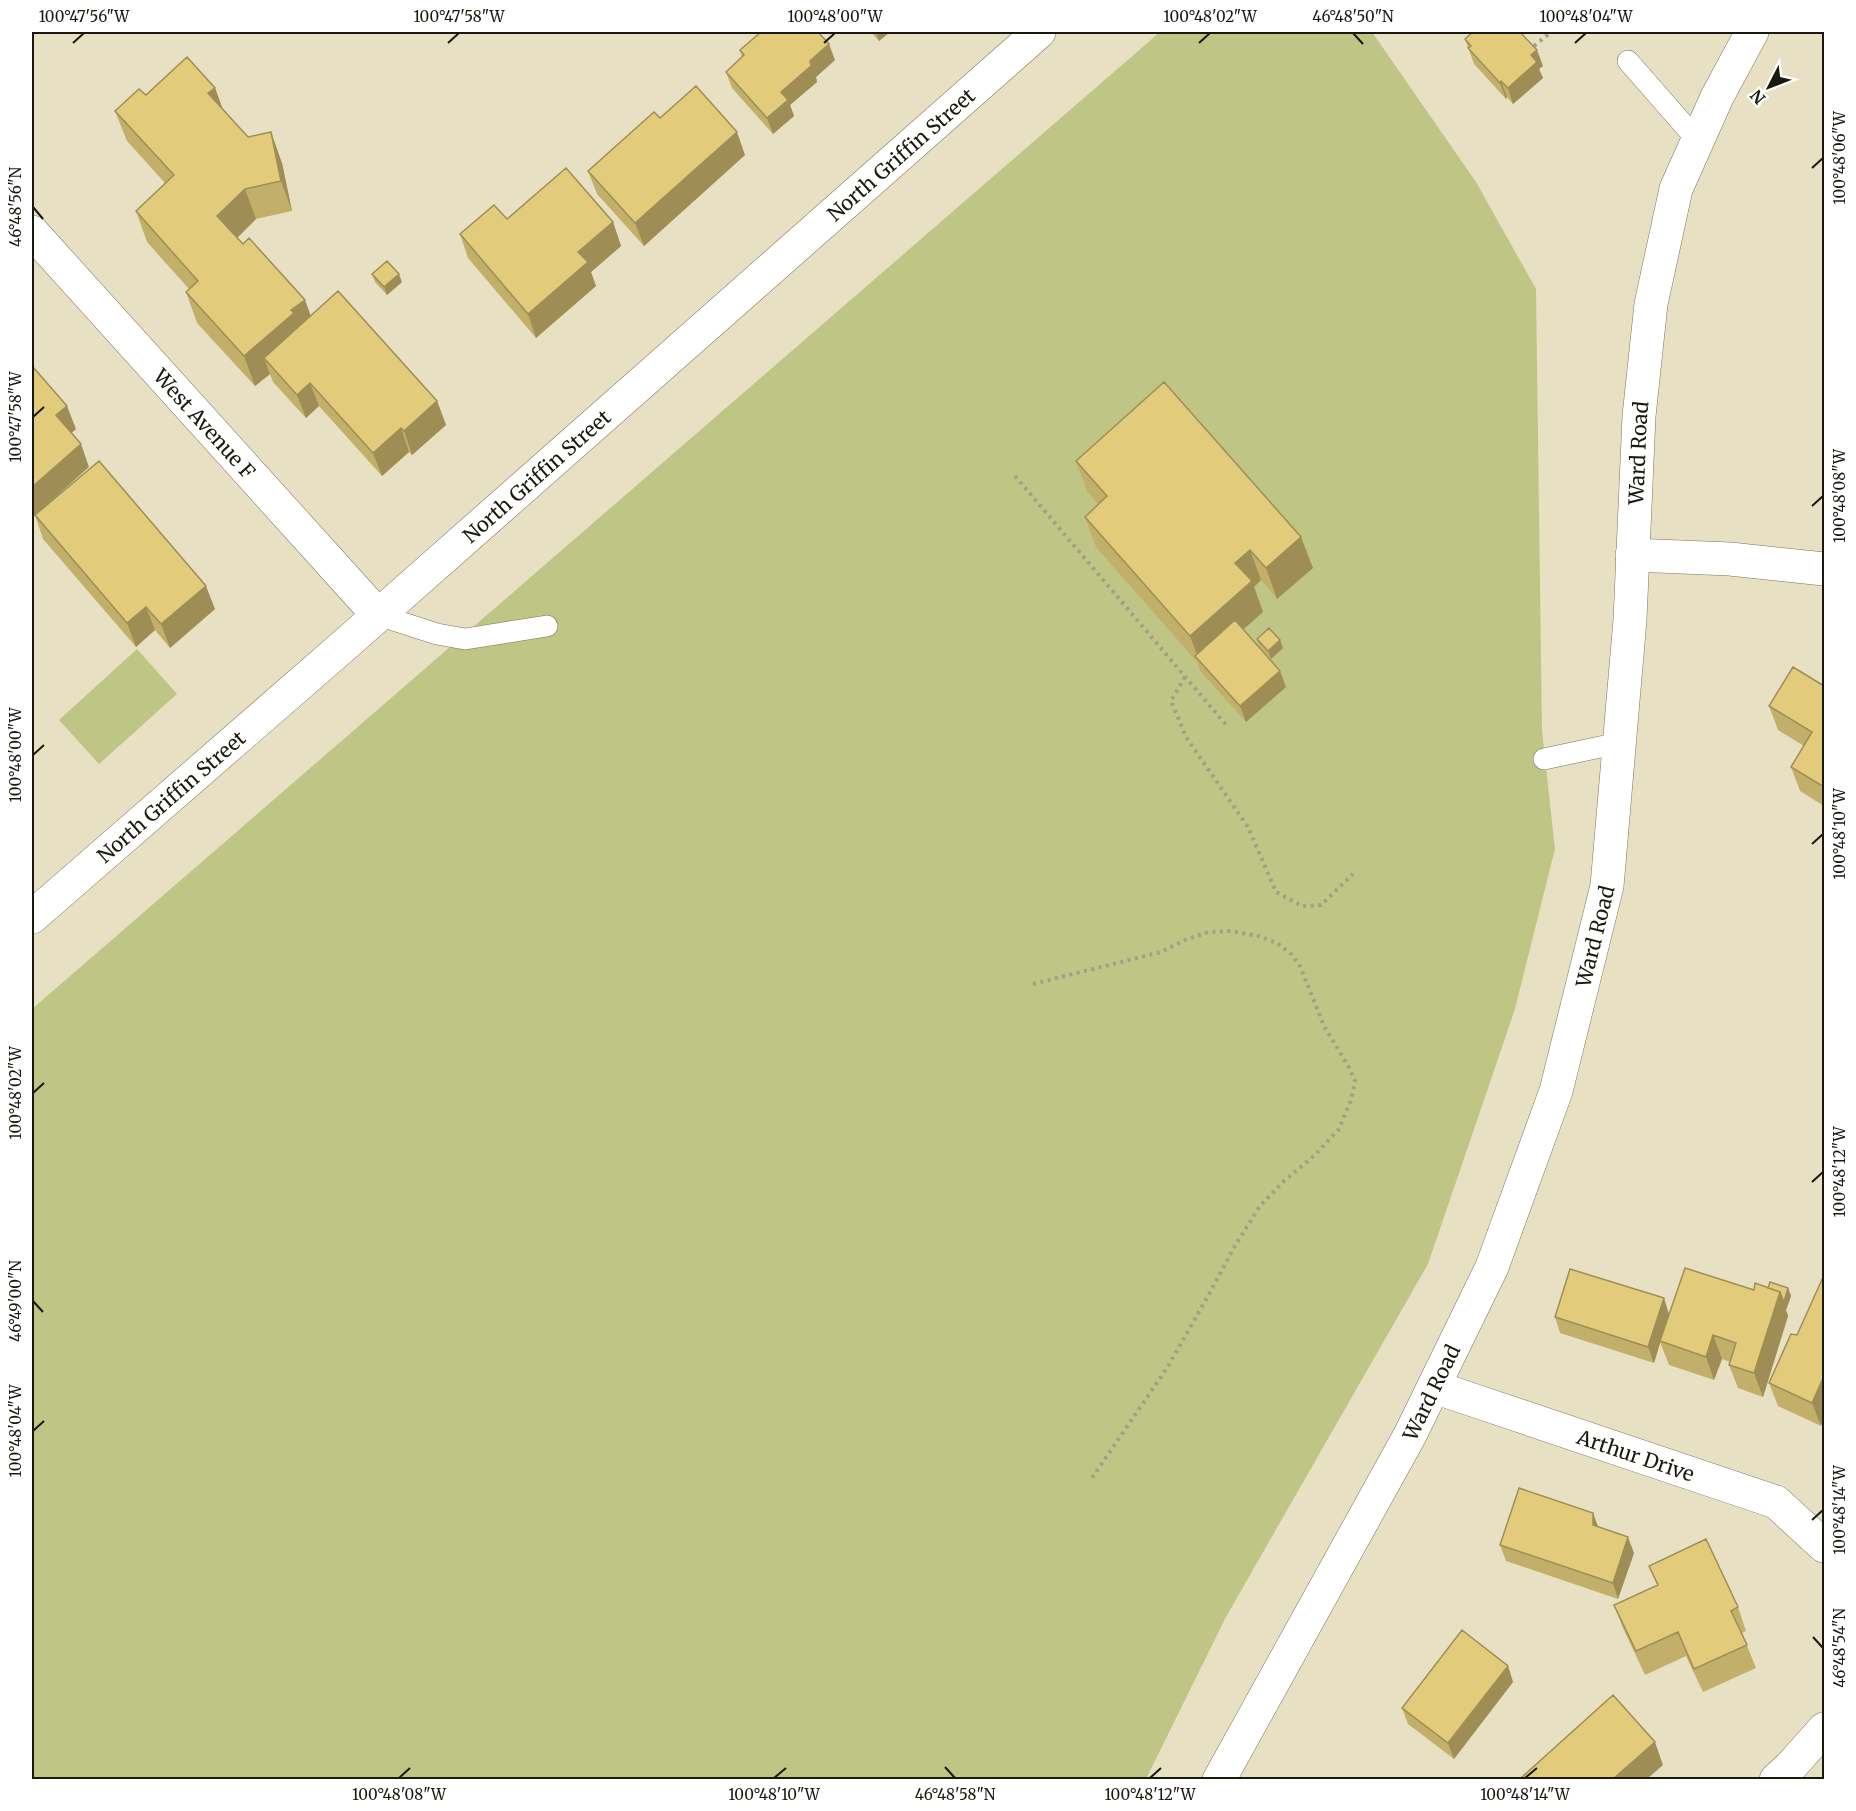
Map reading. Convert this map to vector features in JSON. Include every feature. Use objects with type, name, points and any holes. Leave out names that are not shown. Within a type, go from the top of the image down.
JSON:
[{"type":"street","name":"North Griffin Street","points":[[32,917],[1039,32]]},
{"type":"street","name":"Ward Road","points":[[1219,1779],[1410,1436],[1492,1267],[1556,1091],[1607,886],[1630,620],[1639,416],[1651,304],[1676,189],[1716,97],[1752,32]]},
{"type":"street","name":"West Avenue F","points":[[32,232],[378,615]]},
{"type":"street","points":[[1632,555],[1730,559],[1824,569]]},
{"type":"street","name":"Arthur Drive","points":[[1434,1387],[1776,1502],[1824,1546]]},
{"type":"street","points":[[1776,1779],[1792,1765],[1824,1729]]},
{"type":"lane","points":[[1628,61],[1698,141]]},
{"type":"lane","points":[[378,615],[437,634],[465,639],[547,626]]},
{"type":"lane","points":[[1544,759],[1619,743]]},
{"type":"path","points":[[1534,46],[1551,32]]},
{"type":"path","points":[[1015,476],[1227,726]]},
{"type":"path","points":[[1185,677],[1171,701],[1186,737],[1248,827],[1276,892],[1302,906],[1321,905],[1353,874]]},
{"type":"path","points":[[1033,984],[1161,952],[1208,932],[1232,931],[1258,936],[1277,943],[1291,954],[1300,966],[1324,1026],[1350,1068],[1355,1081],[1351,1100],[1339,1129],[1315,1155],[1284,1181],[1260,1206],[1236,1244],[1167,1368],[1092,1478]]},
{"type":"green space","points":[[1160,32],[1372,32],[1476,182],[1536,289],[1542,730],[1555,849],[1515,1009],[1428,1264],[1226,1617],[1146,1779],[32,1779],[32,1009]]},
{"type":"green space","points":[[137,649],[177,694],[99,764],[59,720]]},
{"type":"building","points":[[761,32],[818,32],[829,44],[810,61],[811,66],[781,92],[788,100],[767,118],[726,72],[744,55],[740,50]]},
{"type":"building","points":[[1473,32],[1520,32],[1537,50],[1531,55],[1537,62],[1508,88],[1501,81],[1500,83],[1468,48],[1471,46],[1465,39]]},
{"type":"building","points":[[187,57],[215,88],[208,93],[248,137],[271,132],[281,181],[245,189],[217,216],[243,244],[249,238],[305,300],[291,310],[294,313],[244,356],[186,292],[198,281],[136,211],[174,175],[115,111],[139,89],[146,95]]},
{"type":"building","points":[[696,86],[737,132],[635,223],[588,171],[654,112],[660,118]]},
{"type":"building","points":[[566,168],[613,222],[578,252],[588,262],[528,314],[460,234],[494,205],[507,219]]},
{"type":"building","points":[[387,261],[399,274],[384,287],[372,274]]},
{"type":"building","points":[[338,291],[437,401],[404,431],[401,428],[373,453],[310,383],[297,395],[264,358]]},
{"type":"building","points":[[33,367],[67,406],[56,415],[81,444],[32,487],[32,369]]},
{"type":"building","points":[[1164,382],[1301,537],[1266,568],[1250,550],[1235,563],[1252,581],[1190,636],[1085,517],[1107,496],[1076,461]]},
{"type":"building","points":[[99,461],[206,586],[161,624],[146,607],[127,623],[35,515]]},
{"type":"building","points":[[1235,620],[1280,671],[1240,706],[1195,656]]},
{"type":"building","points":[[1269,628],[1280,640],[1268,651],[1257,639]]},
{"type":"building","points":[[1793,667],[1824,686],[1824,787],[1791,767],[1812,732],[1769,706]]},
{"type":"building","points":[[1685,1268],[1754,1290],[1755,1283],[1780,1292],[1754,1373],[1729,1365],[1736,1343],[1713,1335],[1706,1357],[1660,1341]]},
{"type":"building","points":[[1570,1269],[1664,1298],[1648,1347],[1555,1317]]},
{"type":"building","points":[[1824,1275],[1824,1376],[1812,1403],[1769,1383],[1791,1334],[1797,1335]]},
{"type":"building","points":[[1770,1282],[1788,1288],[1784,1302],[1780,1292],[1768,1288]]},
{"type":"building","points":[[1519,1488],[1593,1513],[1593,1525],[1628,1537],[1613,1583],[1500,1545]]},
{"type":"building","points":[[1706,1539],[1738,1607],[1731,1611],[1747,1645],[1694,1669],[1678,1632],[1636,1651],[1614,1605],[1658,1585],[1649,1566]]},
{"type":"building","points":[[1462,1630],[1508,1666],[1448,1743],[1402,1708]]},
{"type":"building","points":[[1613,1695],[1655,1742],[1613,1779],[1525,1779],[1522,1777]]}]
